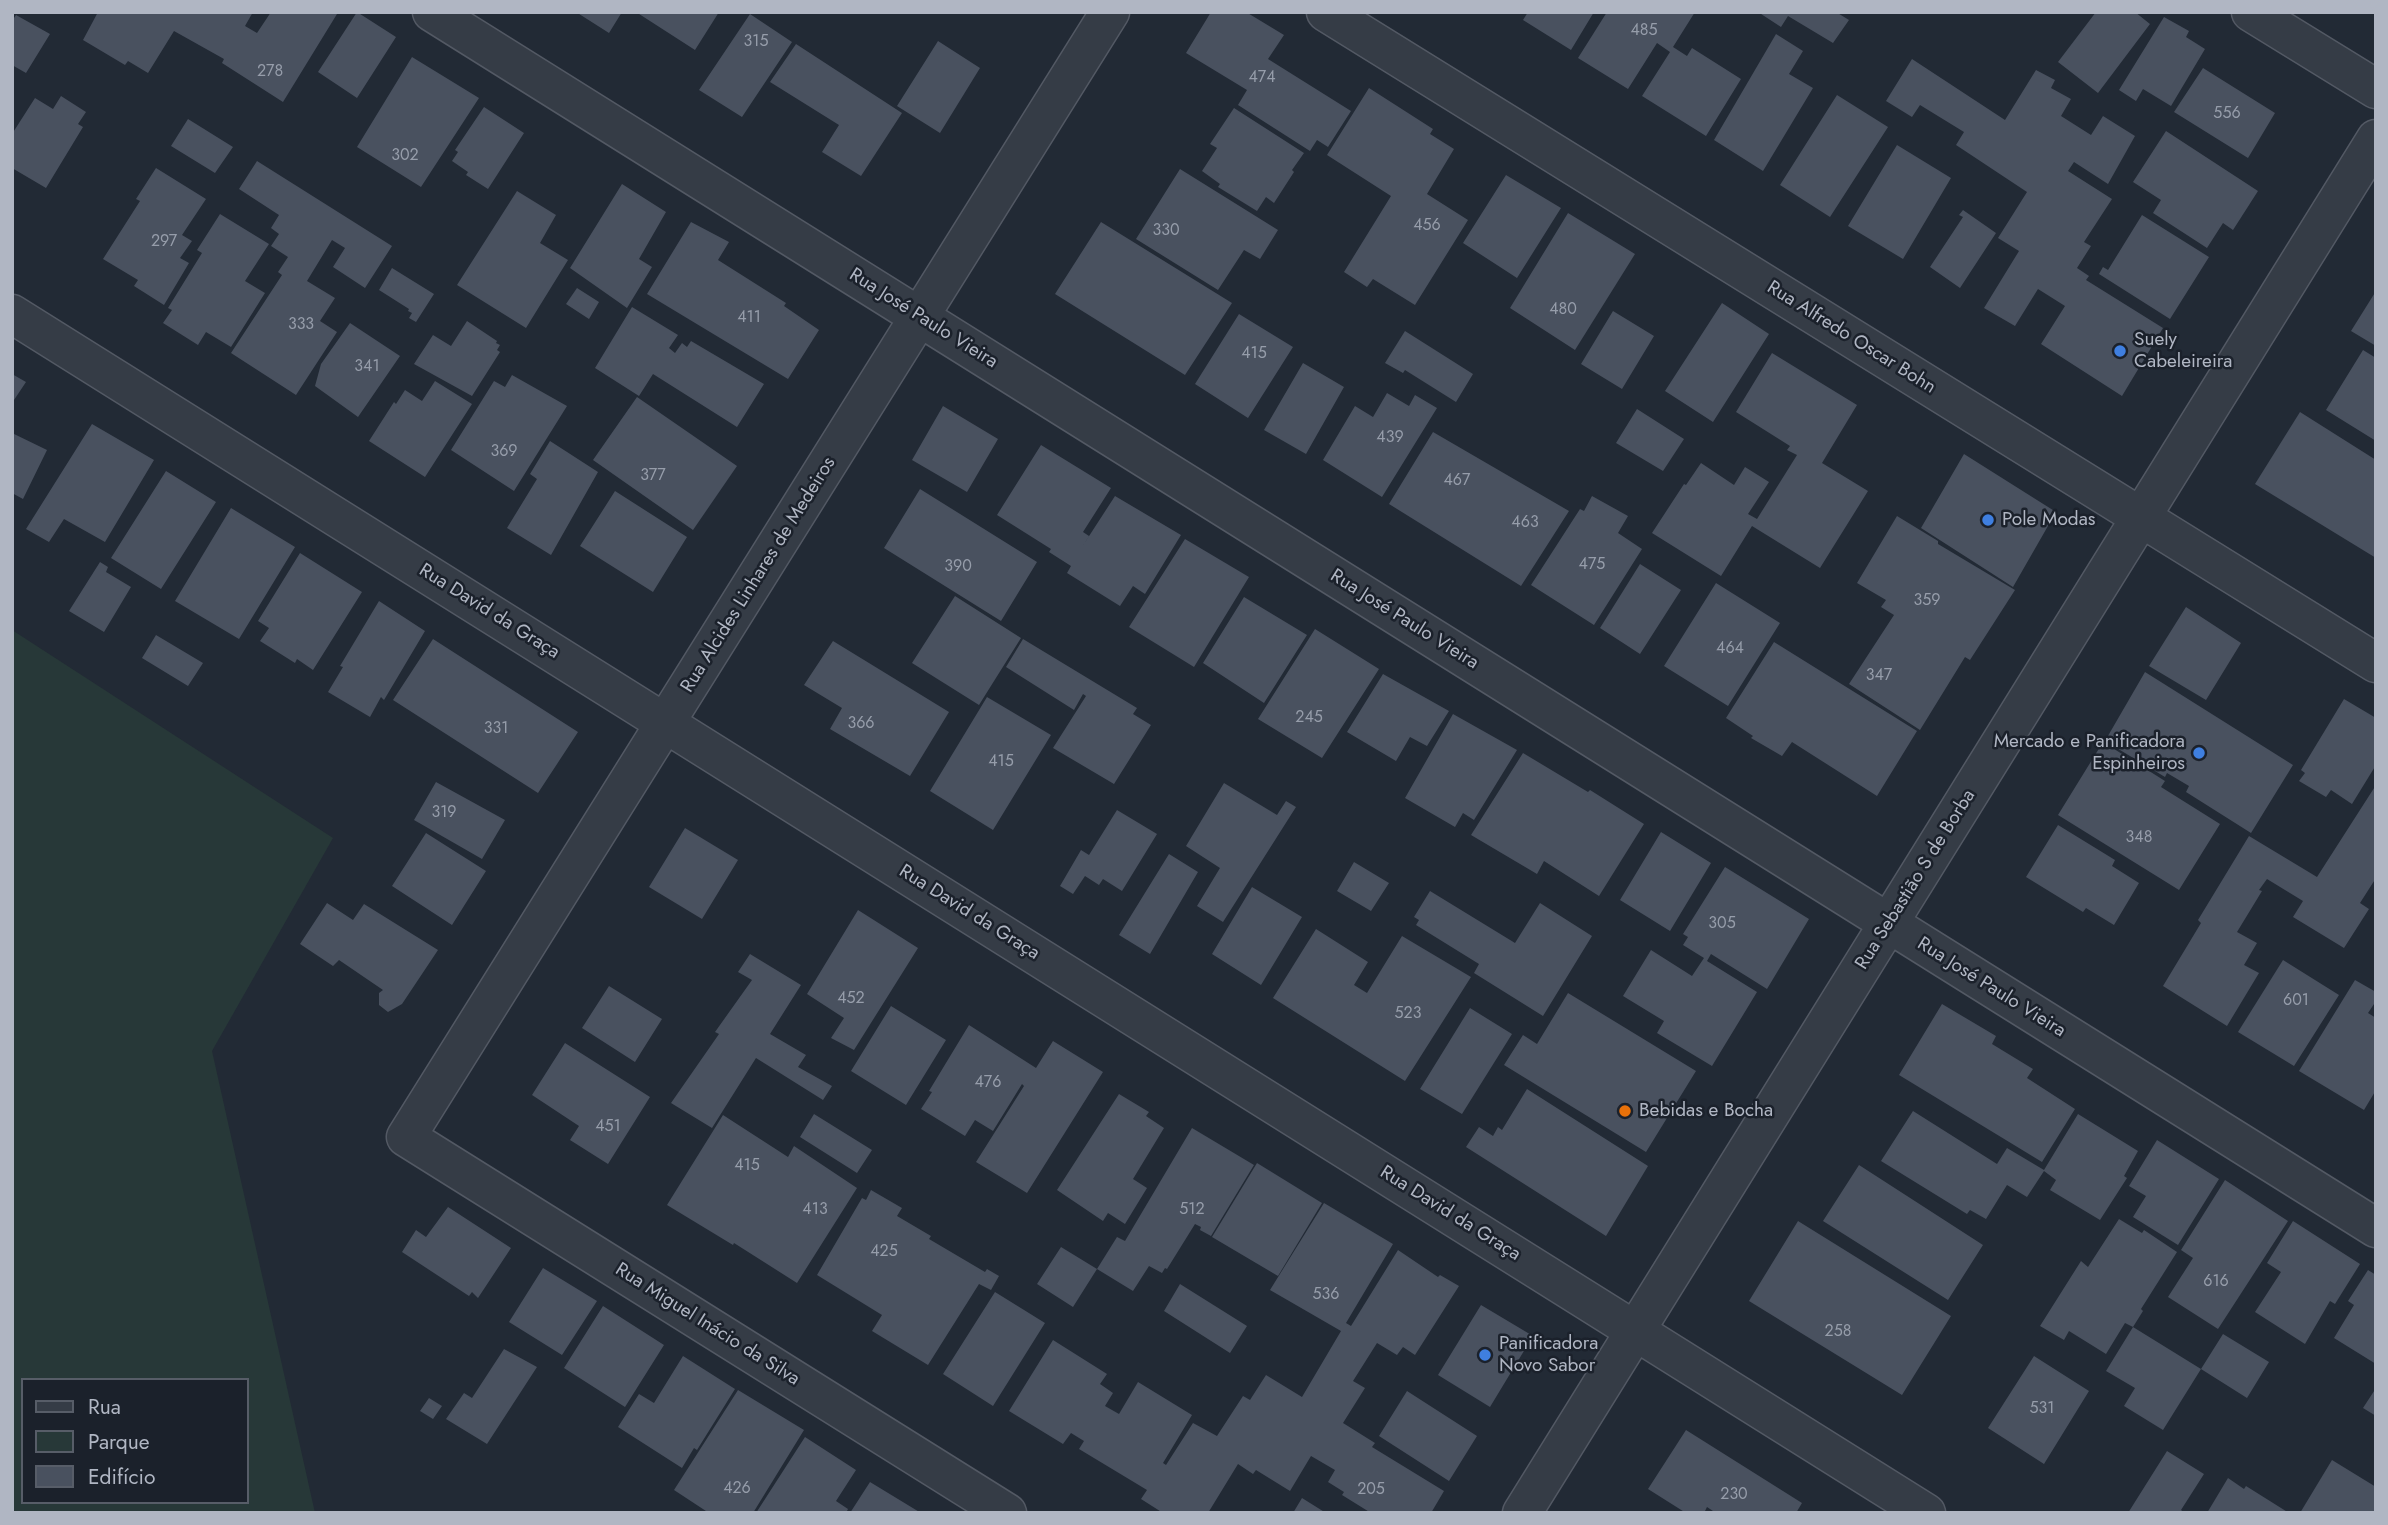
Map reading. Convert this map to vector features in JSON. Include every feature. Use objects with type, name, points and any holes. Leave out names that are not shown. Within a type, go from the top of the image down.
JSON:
[{"type":"street","name":"Rua José Paulo Vieira","points":[[432,12],[2376,1228]]},
{"type":"street","name":"Rua Alcides Linhares de Medeiros","points":[[407,1137],[1110,12]]},
{"type":"street","name":"Rua Alfredo Oscar Bohn","points":[[1326,12],[2376,663]]},
{"type":"street","points":[[2251,12],[2376,89]]},
{"type":"street","name":"Rua Sebastião S de Borba","points":[[1522,1513],[2376,139]]},
{"type":"street","name":"Rua David da Graça","points":[[12,314],[1926,1513]]},
{"type":"street","name":"Rua Miguel Inácio da Silva","points":[[407,1137],[1007,1513]]},
{"type":"green space","points":[[12,630],[333,838],[212,1051],[315,1513],[12,1513]]},
{"type":"building","points":[[98,12],[253,12],[245,26],[257,33],[271,12],[337,14],[283,102],[222,63],[224,59],[174,31],[148,73],[128,61],[125,65],[83,40]]},
{"type":"building","points":[[357,12],[396,37],[357,98],[318,72]]},
{"type":"building","points":[[576,12],[622,12],[609,33]]},
{"type":"building","points":[[636,12],[719,12],[695,50]]},
{"type":"building","points":[[1211,12],[1246,12],[1284,35],[1268,59],[1351,111],[1328,147],[1317,140],[1310,151],[1238,105],[1247,90],[1186,53]]},
{"type":"building","points":[[1528,12],[1594,12],[1571,50],[1523,20]]},
{"type":"building","points":[[1607,12],[1695,12],[1673,47],[1687,56],[1692,48],[1741,79],[1706,136],[1642,96],[1670,52],[1657,43],[1628,89],[1578,58]]},
{"type":"building","points":[[1758,12],[1836,12],[1849,20],[1833,43],[1788,16],[1781,27]]},
{"type":"building","points":[[2096,12],[2135,12],[2150,24],[2098,93],[2058,62]]},
{"type":"building","points":[[750,14],[792,42],[742,117],[699,90]]},
{"type":"building","points":[[16,15],[50,34],[26,73],[12,65],[12,21]]},
{"type":"building","points":[[2164,17],[2189,31],[2186,37],[2205,49],[2171,106],[2143,89],[2136,101],[2119,90]]},
{"type":"building","points":[[1776,34],[1803,51],[1789,74],[1813,88],[1763,171],[1714,140]]},
{"type":"building","points":[[938,41],[980,68],[940,133],[897,106]]},
{"type":"building","points":[[796,44],[902,113],[861,176],[822,152],[839,125],[770,82]]},
{"type":"building","points":[[412,57],[479,98],[421,187],[357,147]]},
{"type":"building","points":[[1912,59],[2005,120],[2036,70],[2055,80],[2051,88],[2071,99],[2061,116],[2091,135],[2103,116],[2135,136],[2108,184],[2074,162],[2068,171],[2112,199],[2084,242],[2091,246],[2077,268],[2089,276],[2086,280],[2163,328],[2122,396],[2041,344],[2065,306],[2038,289],[2015,326],[1984,308],[2019,251],[1998,238],[2027,192],[1956,145],[1964,132],[1920,105],[1912,117],[1886,101]]},
{"type":"building","points":[[2203,68],[2275,113],[2248,158],[2174,112]]},
{"type":"building","points":[[1369,88],[1433,129],[1430,134],[1454,149],[1427,194],[1468,220],[1415,305],[1373,279],[1367,287],[1344,272],[1391,196],[1327,155]]},
{"type":"building","points":[[1837,95],[1888,127],[1830,217],[1780,185]]},
{"type":"building","points":[[61,96],[86,112],[78,124],[83,127],[46,188],[12,168],[12,134],[35,98],[53,109]]},
{"type":"building","points":[[484,107],[524,133],[488,189],[466,175],[468,172],[452,161],[458,152],[455,150]]},
{"type":"building","points":[[1234,108],[1304,153],[1274,203],[1266,197],[1257,211],[1218,187],[1220,184],[1202,171],[1217,148],[1210,144]]},
{"type":"building","points":[[188,119],[233,147],[215,173],[171,146]]},
{"type":"building","points":[[2166,131],[2258,191],[2233,230],[2223,223],[2207,248],[2153,213],[2161,200],[2133,182]]},
{"type":"building","points":[[1897,145],[1951,178],[1903,259],[1848,226]]},
{"type":"building","points":[[257,161],[392,246],[365,288],[333,267],[345,248],[332,240],[307,281],[335,298],[320,321],[337,332],[296,395],[231,353],[282,275],[278,272],[288,257],[271,246],[279,234],[271,228],[279,215],[239,189]]},
{"type":"building","points":[[156,168],[206,199],[182,235],[192,241],[180,258],[189,263],[164,305],[134,286],[138,280],[103,259],[140,201],[136,199]]},
{"type":"building","points":[[1180,169],[1278,230],[1260,259],[1244,250],[1218,290],[1136,239]]},
{"type":"building","points":[[1506,175],[1561,208],[1517,278],[1463,243]]},
{"type":"building","points":[[622,184],[666,212],[639,259],[652,267],[627,308],[570,268]]},
{"type":"building","points":[[517,191],[556,215],[540,243],[568,260],[526,328],[457,285]]},
{"type":"building","points":[[1963,210],[1996,233],[1960,288],[1930,267],[1963,217],[1959,215]]},
{"type":"building","points":[[1568,213],[1635,254],[1575,350],[1510,308]]},
{"type":"building","points":[[220,214],[269,244],[245,281],[265,293],[231,347],[206,332],[198,345],[163,323],[172,310],[168,308],[202,253],[197,250]]},
{"type":"building","points":[[2142,215],[2209,257],[2170,319],[2099,274],[2103,267],[2108,270]]},
{"type":"building","points":[[691,222],[729,242],[718,260],[786,303],[784,306],[819,330],[788,379],[647,294]]},
{"type":"building","points":[[1101,222],[1232,303],[1185,375],[1055,294]]},
{"type":"building","points":[[392,268],[434,294],[416,322],[409,318],[412,313],[409,309],[379,290]]},
{"type":"building","points":[[577,288],[599,302],[589,319],[566,304]]},
{"type":"building","points":[[2376,291],[2376,346],[2351,331]]},
{"type":"building","points":[[1722,303],[1769,334],[1713,422],[1665,391]]},
{"type":"building","points":[[632,307],[678,335],[669,348],[675,353],[682,343],[687,347],[691,341],[764,384],[737,427],[653,374],[639,396],[595,368]]},
{"type":"building","points":[[1613,311],[1654,336],[1622,389],[1581,364]]},
{"type":"building","points":[[1239,314],[1293,347],[1248,418],[1195,384]]},
{"type":"building","points":[[467,321],[500,345],[497,350],[500,352],[472,396],[414,364],[433,335],[451,346]]},
{"type":"building","points":[[350,323],[400,356],[358,417],[315,386],[321,364]]},
{"type":"building","points":[[1405,331],[1473,374],[1456,402],[1405,370],[1403,373],[1385,363]]},
{"type":"building","points":[[2363,350],[2376,358],[2376,441],[2326,410]]},
{"type":"building","points":[[1772,353],[1857,405],[1822,463],[1868,491],[1820,568],[1752,526],[1721,576],[1652,533],[1701,463],[1734,485],[1745,467],[1769,482],[1748,514],[1757,519],[1797,455],[1787,450],[1790,446],[1736,412]]},
{"type":"building","points":[[1303,363],[1344,387],[1306,454],[1264,430]]},
{"type":"building","points":[[12,374],[26,382],[12,403]]},
{"type":"building","points":[[512,375],[567,406],[514,491],[451,450],[494,381],[505,387]]},
{"type":"building","points":[[435,381],[472,404],[425,477],[369,441],[405,390],[422,401]]},
{"type":"building","points":[[1387,393],[1409,406],[1415,395],[1437,408],[1382,497],[1323,460],[1355,406],[1373,417]]},
{"type":"building","points":[[637,397],[737,466],[693,530],[593,460]]},
{"type":"building","points":[[943,406],[998,439],[967,492],[912,460]]},
{"type":"building","points":[[1637,409],[1684,439],[1663,471],[1616,443]]},
{"type":"building","points":[[2300,412],[2376,460],[2376,558],[2255,484]]},
{"type":"building","points":[[92,424],[154,460],[105,542],[64,519],[49,542],[26,529]]},
{"type":"building","points":[[1433,432],[1569,511],[1521,586],[1389,504]]},
{"type":"building","points":[[12,433],[47,450],[23,499],[12,493]]},
{"type":"building","points":[[550,441],[598,472],[551,555],[507,528],[537,479],[530,474]]},
{"type":"building","points":[[1041,445],[1111,488],[1083,532],[1089,536],[1080,550],[1115,496],[1181,535],[1145,594],[1133,586],[1120,606],[1067,573],[1071,566],[1049,552],[1051,549],[997,515]]},
{"type":"building","name":"Pole Modas","points":[[1964,454],[2056,512],[2013,587],[1921,528]]},
{"type":"building","points":[[166,471],[216,502],[161,589],[111,558]]},
{"type":"building","points":[[920,489],[1037,562],[1001,621],[884,548]]},
{"type":"building","points":[[615,491],[687,537],[653,592],[580,546]]},
{"type":"building","points":[[1592,496],[1628,516],[1618,533],[1642,549],[1594,625],[1531,585],[1580,509],[1584,511]]},
{"type":"building","points":[[231,508],[295,547],[239,639],[175,601]]},
{"type":"building","points":[[1897,516],[2015,590],[1970,660],[1965,657],[1920,730],[1849,684],[1894,615],[1881,607],[1886,600],[1857,583]]},
{"type":"building","points":[[1185,539],[1249,577],[1194,667],[1129,627]]},
{"type":"building","points":[[300,553],[362,592],[313,670],[297,659],[295,663],[260,641],[269,628],[258,621]]},
{"type":"building","points":[[100,562],[108,567],[106,572],[131,587],[104,632],[69,611]]},
{"type":"building","points":[[1640,564],[1681,590],[1640,654],[1600,628]]},
{"type":"building","points":[[1716,583],[1780,623],[1728,706],[1664,666]]},
{"type":"building","points":[[955,596],[1021,638],[979,705],[912,663]]},
{"type":"building","points":[[1244,597],[1307,635],[1264,703],[1203,663]]},
{"type":"building","points":[[379,601],[425,631],[384,700],[381,697],[370,717],[328,692],[343,667],[340,666]]},
{"type":"building","points":[[2186,607],[2241,643],[2206,700],[2149,666]]},
{"type":"building","points":[[1315,629],[1379,669],[1322,758],[1258,719]]},
{"type":"building","points":[[156,635],[203,663],[188,686],[142,658]]},
{"type":"building","points":[[433,639],[578,732],[538,793],[393,700]]},
{"type":"building","points":[[1023,639],[1137,708],[1133,714],[1151,725],[1114,784],[1053,748],[1086,696],[1083,694],[1074,710],[1006,667]]},
{"type":"building","points":[[833,641],[949,712],[910,776],[830,729],[842,708],[804,685]]},
{"type":"building","points":[[1774,642],[1917,731],[1877,796],[1792,742],[1782,756],[1751,738],[1753,736],[1726,718]]},
{"type":"building","name":"Mercado e Panificadora Espinheiros","points":[[2145,672],[2293,765],[2251,833],[2186,792],[2189,786],[2167,773],[2165,777],[2105,741]]},
{"type":"building","points":[[1383,674],[1449,711],[1427,746],[1410,737],[1396,761],[1347,732]]},
{"type":"building","points":[[987,697],[1051,735],[993,830],[930,791]]},
{"type":"building","points":[[2344,699],[2376,718],[2376,765],[2352,804],[2331,790],[2326,797],[2299,781],[2305,773],[2301,770]]},
{"type":"building","points":[[1453,714],[1517,750],[1474,820],[1463,813],[1455,827],[1405,798]]},
{"type":"building","points":[[2103,742],[2165,781],[2161,787],[2220,824],[2179,890],[2058,815]]},
{"type":"building","points":[[1523,753],[1644,824],[1599,896],[1544,861],[1537,874],[1471,835]]},
{"type":"building","points":[[436,782],[505,820],[482,859],[414,820]]},
{"type":"building","points":[[1224,783],[1277,815],[1286,801],[1296,807],[1223,922],[1197,906],[1220,868],[1186,846]]},
{"type":"building","points":[[2376,785],[2376,878],[2360,903],[2369,909],[2344,948],[2293,917],[2303,901],[2267,879],[2237,932],[2257,943],[2244,965],[2259,973],[2227,1026],[2163,986],[2201,923],[2198,920],[2249,836],[2317,877]]},
{"type":"building","points":[[1117,810],[1157,834],[1122,891],[1103,879],[1099,885],[1085,876],[1073,894],[1060,886],[1081,850],[1089,855]]},
{"type":"building","points":[[2058,825],[2115,860],[2112,866],[2139,883],[2114,925],[2086,908],[2083,912],[2026,877]]},
{"type":"building","points":[[685,828],[738,860],[702,919],[649,887]]},
{"type":"building","points":[[1661,832],[1711,863],[1670,931],[1620,900]]},
{"type":"building","points":[[426,833],[486,871],[452,925],[392,886]]},
{"type":"building","points":[[1169,854],[1198,872],[1150,954],[1119,935]]},
{"type":"building","points":[[1354,862],[1389,883],[1371,911],[1337,891]]},
{"type":"building","points":[[1725,867],[1809,919],[1767,989],[1711,954],[1707,961],[1757,992],[1712,1066],[1657,1033],[1664,1021],[1623,996],[1651,950],[1692,976],[1704,958],[1683,945],[1688,937],[1683,934]]},
{"type":"building","points":[[1252,887],[1302,917],[1261,985],[1212,954]]},
{"type":"building","points":[[1430,891],[1515,943],[1540,903],[1592,936],[1543,1016],[1474,973],[1479,964],[1416,925],[1419,920],[1414,917]]},
{"type":"building","points":[[327,903],[353,920],[364,904],[438,950],[402,1004],[388,1012],[379,1005],[379,993],[383,990],[339,960],[333,966],[300,944]]},
{"type":"building","points":[[858,910],[918,948],[854,1050],[831,1038],[844,1018],[807,994]]},
{"type":"building","points":[[1316,929],[1368,962],[1354,985],[1367,993],[1402,936],[1471,977],[1405,1081],[1273,998]]},
{"type":"building","points":[[750,954],[801,985],[770,1034],[806,1055],[798,1067],[832,1086],[823,1100],[756,1058],[712,1128],[671,1103],[719,1034],[715,1032],[752,980],[738,972]]},
{"type":"building","points":[[2283,960],[2339,995],[2294,1066],[2238,1032]]},
{"type":"building","points":[[2355,980],[2376,992],[2376,1001],[2368,1013],[2376,1018],[2376,1090],[2364,1110],[2299,1071]]},
{"type":"building","points":[[609,986],[662,1019],[635,1062],[582,1028]]},
{"type":"building","name":"Bebidas e Bocha","points":[[1568,993],[1696,1071],[1646,1152],[1504,1065],[1523,1035],[1537,1044]]},
{"type":"building","points":[[1942,1004],[1996,1036],[1992,1044],[2033,1069],[2027,1078],[2075,1109],[2042,1162],[1899,1075]]},
{"type":"building","points":[[891,1006],[946,1040],[906,1105],[851,1071]]},
{"type":"building","points":[[1470,1008],[1512,1034],[1462,1114],[1420,1089]]},
{"type":"building","points":[[969,1025],[1036,1068],[1053,1041],[1103,1072],[1027,1193],[976,1162],[1024,1086],[1022,1084],[993,1131],[975,1120],[965,1136],[921,1109]]},
{"type":"building","points":[[565,1043],[650,1097],[608,1164],[570,1140],[579,1126],[532,1095]]},
{"type":"building","points":[[1527,1089],[1648,1166],[1606,1236],[1466,1147],[1479,1127],[1493,1136],[1498,1127],[1502,1130]]},
{"type":"building","points":[[1119,1094],[1149,1112],[1146,1116],[1164,1128],[1133,1179],[1147,1188],[1125,1224],[1108,1213],[1103,1221],[1057,1190]]},
{"type":"building","points":[[1913,1111],[1997,1164],[2007,1148],[2044,1170],[2078,1114],[2138,1151],[2124,1176],[2127,1178],[2100,1220],[2050,1190],[2056,1180],[2044,1171],[2027,1197],[2007,1185],[1986,1219],[1970,1210],[1967,1214],[1881,1161]]},
{"type":"building","points":[[814,1114],[872,1150],[857,1173],[800,1137]]},
{"type":"building","points":[[723,1115],[788,1157],[794,1146],[857,1188],[797,1283],[667,1205]]},
{"type":"building","points":[[1192,1128],[1254,1165],[1211,1236],[1195,1224],[1162,1273],[1149,1266],[1133,1291],[1097,1269],[1117,1237],[1125,1241]]},
{"type":"building","points":[[2157,1140],[2219,1179],[2178,1245],[2133,1217],[2146,1196],[2129,1186]]},
{"type":"building","points":[[1257,1163],[1322,1203],[1278,1276],[1212,1237]]},
{"type":"building","points":[[1859,1165],[1983,1245],[1948,1300],[1823,1221]]},
{"type":"building","points":[[2225,1180],[2288,1221],[2218,1329],[2168,1297],[2193,1258],[2181,1250]]},
{"type":"building","points":[[871,1190],[902,1208],[897,1216],[931,1236],[929,1239],[985,1272],[987,1269],[999,1276],[991,1290],[979,1284],[928,1365],[872,1331],[882,1315],[817,1275],[862,1198],[866,1200]]},
{"type":"building","points":[[1324,1203],[1393,1244],[1346,1323],[1351,1326],[1398,1250],[1438,1277],[1440,1275],[1459,1286],[1415,1355],[1403,1347],[1397,1355],[1377,1343],[1353,1381],[1365,1388],[1343,1423],[1375,1443],[1372,1447],[1444,1491],[1431,1513],[1371,1513],[1342,1495],[1344,1492],[1328,1482],[1335,1470],[1311,1456],[1290,1491],[1256,1470],[1253,1474],[1238,1464],[1208,1513],[1163,1513],[1141,1499],[1147,1490],[1079,1449],[1084,1441],[1071,1433],[1063,1444],[1009,1411],[1053,1340],[1107,1374],[1100,1384],[1113,1393],[1105,1406],[1119,1414],[1138,1382],[1192,1415],[1163,1463],[1166,1465],[1193,1423],[1217,1436],[1243,1396],[1250,1400],[1266,1375],[1302,1397],[1341,1331],[1270,1290]]},
{"type":"building","points":[[448,1207],[511,1248],[478,1298],[472,1292],[469,1296],[402,1252],[416,1230],[426,1237]]},
{"type":"building","points":[[2119,1219],[2142,1233],[2144,1230],[2177,1252],[2141,1309],[2143,1311],[2133,1327],[2125,1323],[2106,1354],[2069,1331],[2064,1340],[2040,1326],[2081,1261],[2088,1267]]},
{"type":"building","points":[[1798,1221],[1951,1316],[1902,1395],[1749,1301]]},
{"type":"building","points":[[2293,1221],[2360,1264],[2335,1304],[2330,1301],[2305,1344],[2255,1312],[2281,1272],[2267,1263]]},
{"type":"building","points":[[1061,1247],[1097,1269],[1073,1307],[1037,1284]]},
{"type":"building","points":[[543,1268],[597,1301],[562,1355],[509,1322]]},
{"type":"building","points":[[2368,1270],[2376,1275],[2376,1364],[2334,1338],[2354,1305],[2348,1301]]},
{"type":"building","points":[[1180,1284],[1247,1326],[1230,1353],[1164,1311]]},
{"type":"building","points":[[995,1292],[1045,1323],[993,1406],[943,1374]]},
{"type":"building","name":"Panificadora Novo Sabor","points":[[1481,1305],[1533,1336],[1490,1407],[1438,1375]]},
{"type":"building","points":[[603,1306],[664,1345],[625,1407],[564,1368]]},
{"type":"building","points":[[2133,1327],[2201,1369],[2163,1430],[2124,1406],[2135,1388],[2106,1371]]},
{"type":"building","points":[[2223,1334],[2269,1362],[2247,1398],[2201,1369]]},
{"type":"building","points":[[504,1349],[537,1367],[487,1444],[446,1419],[464,1393],[472,1398]]},
{"type":"building","points":[[683,1356],[735,1389],[697,1450],[694,1448],[682,1468],[618,1427],[639,1394],[654,1403]]},
{"type":"building","points":[[2034,1356],[2089,1391],[2044,1464],[1988,1428]]},
{"type":"building","points":[[2376,1388],[2376,1416],[2363,1408]]},
{"type":"building","points":[[738,1390],[804,1430],[753,1513],[709,1513],[674,1490]]},
{"type":"building","points":[[1407,1391],[1477,1436],[1449,1481],[1379,1436]]},
{"type":"building","points":[[429,1398],[442,1406],[433,1419],[420,1411]]},
{"type":"building","points":[[1686,1430],[1802,1503],[1796,1513],[1716,1513],[1707,1507],[1704,1513],[1686,1513],[1648,1489]]},
{"type":"building","points":[[805,1437],[856,1470],[836,1501],[848,1509],[846,1513],[756,1513]]},
{"type":"building","points":[[2167,1451],[2204,1474],[2181,1510],[2185,1513],[2128,1513]]},
{"type":"building","points":[[2332,1460],[2376,1487],[2376,1513],[2300,1513]]},
{"type":"building","points":[[2228,1478],[2244,1489],[2246,1486],[2289,1513],[2207,1513]]},
{"type":"building","points":[[870,1482],[921,1513],[850,1513]]},
{"type":"building","points":[[1302,1498],[1326,1513],[1293,1513]]},
{"type":"place","name":"Suely Cabeleireira","points":[[2120,351]]},
{"type":"place","name":"Pole Modas","points":[[1988,520]]},
{"type":"place","name":"Mercado e Panificadora Espinheiros","points":[[2199,753]]},
{"type":"place","name":"Bebidas e Bocha","points":[[1625,1111]]},
{"type":"place","name":"Panificadora Novo Sabor","points":[[1485,1355]]}]
